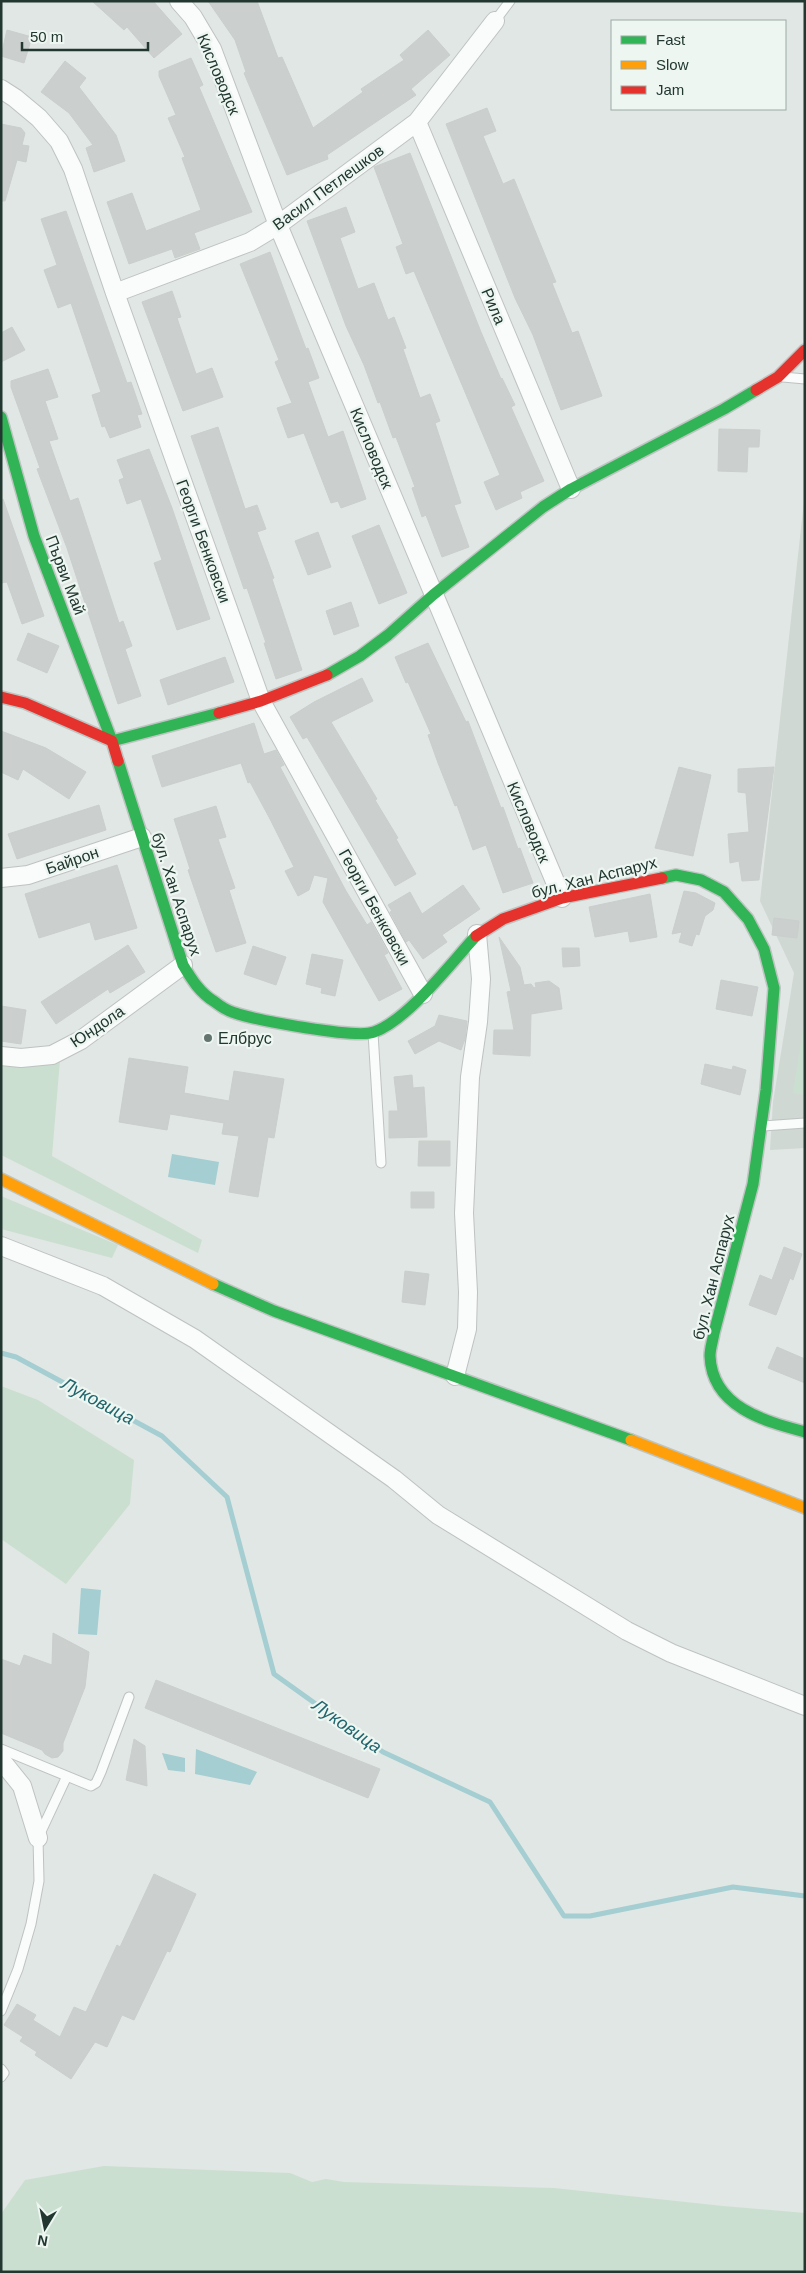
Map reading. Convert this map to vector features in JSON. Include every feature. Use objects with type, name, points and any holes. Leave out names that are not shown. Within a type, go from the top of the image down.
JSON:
[{"type":"street","name":"Кисловодск","points":[[179,1],[192,17],[212,49],[278,225],[562,898]]},
{"type":"street","name":"Васил Петлешков","points":[[115,293],[250,242],[278,225],[417,122],[495,20]]},
{"type":"street","name":"Георги Бенковски","points":[[1,89],[16,98],[39,118],[59,141],[73,169],[115,293],[261,701],[423,994]]},
{"type":"street","name":"Рила","points":[[417,122],[570,489]]},
{"type":"street","points":[[1,697],[25,703],[112,741],[189,722],[261,701],[329,674],[360,656],[543,507],[570,489],[724,409],[778,376],[805,350]]},
{"type":"street","name":"Първи Май","points":[[1,417],[34,536],[112,741]]},
{"type":"street","name":"бул. Хан Аспарух","points":[[112,741],[183,965],[197,988],[214,1002],[234,1013],[326,1031],[373,1033],[396,1020],[423,994],[477,934],[503,919],[562,898],[676,875],[701,880],[724,892],[748,919],[764,949],[774,988],[766,1090],[753,1184],[714,1333],[710,1355],[712,1375],[722,1394],[738,1407],[761,1420],[805,1432]]},
{"type":"street","name":"Байрон","points":[[1,878],[28,875],[142,837]]},
{"type":"street","points":[[454,1376],[467,1329],[468,1292],[464,1213],[470,1078],[478,1022],[481,979],[477,934]]},
{"type":"street","name":"Юндола","points":[[1,1056],[21,1058],[52,1055],[81,1040],[183,965]]},
{"type":"street","points":[[1,1179],[200,1279],[274,1311],[618,1435],[805,1508]]},
{"type":"street","points":[[1,1246],[103,1286],[195,1339],[394,1479],[438,1514],[627,1631],[671,1653],[805,1706]]},
{"type":"street","points":[[1,1760],[22,1786],[38,1838]]},
{"type":"lane","points":[[495,20],[510,1]]},
{"type":"lane","points":[[778,376],[805,379]]},
{"type":"lane","points":[[373,1033],[381,1163]]},
{"type":"lane","points":[[760,1126],[805,1123]]},
{"type":"lane","points":[[1,1749],[91,1786],[96,1783],[129,1697]]},
{"type":"lane","points":[[1,2012],[18,1970],[31,1924],[39,1881],[38,1838],[67,1776]]},
{"type":"shaded area","points":[[805,492],[805,1148],[770,1150],[773,1102],[794,973],[760,901]]},
{"type":"green space","points":[[805,1016],[805,1095],[793,1093]]},
{"type":"green space","points":[[1,1060],[60,1060],[52,1156],[202,1240],[198,1253],[1,1155]]},
{"type":"green space","points":[[1,1196],[118,1245],[112,1258],[1,1229]]},
{"type":"green space","points":[[1,1386],[38,1400],[134,1460],[130,1504],[66,1584],[1,1539]]},
{"type":"green space","points":[[104,2166],[290,2173],[312,2182],[326,2179],[344,2182],[554,2188],[805,2213],[805,2272],[1,2272],[1,2214],[25,2180]]},
{"type":"water","points":[[172,1154],[219,1162],[215,1185],[168,1177]]},
{"type":"water","points":[[81,1588],[101,1590],[97,1635],[78,1634]]},
{"type":"water","points":[[196,1749],[257,1772],[250,1785],[195,1774]]},
{"type":"water","points":[[162,1753],[185,1758],[185,1772],[168,1770]]},
{"type":"building","points":[[92,1],[153,1],[182,34],[154,58],[127,27],[124,30]]},
{"type":"building","points":[[208,1],[257,1],[278,58],[282,57],[313,128],[363,92],[361,89],[404,60],[400,55],[428,30],[450,55],[411,89],[416,95],[327,155],[328,159],[287,175],[244,73],[246,72],[235,40]]},
{"type":"building","points":[[7,30],[32,37],[24,63],[1,56]]},
{"type":"building","points":[[191,58],[203,85],[199,87],[252,212],[194,233],[200,249],[175,258],[172,249],[129,264],[107,202],[132,193],[146,231],[201,210],[182,158],[185,157],[168,118],[176,115],[159,76],[159,71]]},
{"type":"building","points":[[65,61],[86,78],[79,87],[116,135],[125,161],[94,172],[86,148],[93,145],[69,113],[41,92]]},
{"type":"building","points":[[487,108],[496,131],[483,136],[503,184],[514,179],[556,282],[552,283],[572,333],[578,331],[602,396],[561,410],[533,335],[515,298],[446,124]]},
{"type":"building","points":[[1,124],[21,128],[25,133],[22,145],[29,146],[26,162],[17,160],[5,201],[1,201]]},
{"type":"building","points":[[410,153],[481,332],[501,379],[515,405],[511,407],[544,481],[520,492],[522,498],[496,510],[484,482],[500,475],[414,271],[406,274],[396,247],[403,244],[374,167]]},
{"type":"building","points":[[346,207],[355,232],[340,238],[358,289],[374,283],[388,320],[394,317],[406,348],[403,349],[420,398],[430,394],[440,421],[435,423],[461,503],[454,505],[469,547],[442,557],[426,515],[422,517],[412,488],[415,487],[396,437],[393,438],[380,402],[378,403],[364,365],[346,326],[307,221]]},
{"type":"building","points":[[66,211],[127,383],[131,382],[142,414],[137,415],[141,427],[110,438],[105,426],[102,427],[92,395],[101,392],[71,303],[58,308],[44,270],[57,265],[41,219]]},
{"type":"building","points":[[270,252],[306,349],[308,348],[319,378],[308,382],[328,437],[343,431],[366,499],[341,508],[338,501],[331,503],[304,433],[288,438],[277,408],[292,403],[275,362],[279,360],[240,264]]},
{"type":"building","points":[[172,291],[181,317],[177,318],[196,374],[212,368],[223,397],[183,411],[142,302]]},
{"type":"building","points":[[12,327],[25,350],[1,362],[1,333]]},
{"type":"building","points":[[48,369],[58,397],[45,401],[58,439],[49,441],[70,501],[78,498],[119,623],[123,621],[132,646],[125,649],[141,696],[118,704],[67,548],[37,469],[40,468],[11,387],[11,381]]},
{"type":"building","points":[[218,427],[245,509],[257,505],[266,529],[257,532],[274,578],[272,579],[302,670],[276,679],[247,588],[244,589],[191,436]]},
{"type":"building","points":[[719,429],[760,430],[759,447],[748,447],[747,472],[718,471]]},
{"type":"building","points":[[149,449],[172,508],[210,619],[177,630],[154,563],[162,560],[141,499],[127,504],[119,480],[124,478],[117,460]]},
{"type":"building","points":[[3,499],[44,616],[22,624],[7,582],[1,583],[1,500]]},
{"type":"building","points":[[379,525],[407,593],[379,604],[352,536]]},
{"type":"building","points":[[318,532],[331,567],[308,575],[295,541]]},
{"type":"building","points":[[351,602],[359,626],[334,635],[326,611]]},
{"type":"building","points":[[28,633],[59,646],[47,673],[17,660]]},
{"type":"building","points":[[428,643],[466,722],[468,721],[501,808],[503,807],[533,883],[503,893],[486,845],[473,850],[457,805],[455,806],[438,763],[428,735],[431,734],[395,657]]},
{"type":"building","points":[[225,657],[234,682],[168,705],[160,680]]},
{"type":"building","points":[[362,678],[373,701],[331,722],[377,799],[375,800],[398,838],[396,839],[416,874],[395,886],[307,737],[303,739],[290,717],[314,702]]},
{"type":"building","points":[[254,723],[264,754],[276,750],[284,765],[280,767],[346,891],[367,925],[371,922],[388,953],[384,955],[402,989],[379,1001],[323,902],[328,878],[314,875],[309,890],[298,896],[285,871],[294,867],[250,782],[248,783],[241,763],[162,787],[152,756]]},
{"type":"building","points":[[1,731],[46,748],[86,772],[69,799],[23,769],[18,780],[1,772]]},
{"type":"building","points":[[679,767],[711,775],[693,856],[655,848]]},
{"type":"building","points":[[774,767],[759,880],[742,881],[739,861],[730,863],[728,834],[749,832],[746,793],[738,792],[738,769]]},
{"type":"building","points":[[99,805],[106,830],[17,859],[8,834]]},
{"type":"building","points":[[216,806],[226,837],[218,839],[235,888],[229,890],[246,943],[216,952],[188,870],[190,869],[174,819]]},
{"type":"building","points":[[117,865],[137,928],[95,940],[90,922],[39,938],[25,894]]},
{"type":"building","points":[[463,885],[480,909],[442,935],[447,942],[423,959],[409,940],[406,942],[388,905],[410,892],[422,914]]},
{"type":"building","points":[[684,891],[696,893],[715,903],[713,910],[705,916],[699,935],[696,934],[692,946],[679,942],[682,932],[672,934]]},
{"type":"building","points":[[650,894],[657,937],[630,942],[628,931],[595,937],[589,907]]},
{"type":"building","points":[[774,918],[799,921],[797,938],[772,935]]},
{"type":"building","points":[[499,937],[520,967],[524,985],[531,984],[534,988],[536,987],[535,983],[549,981],[559,988],[562,1009],[531,1014],[530,1056],[493,1054],[494,1030],[514,1030],[507,992],[511,991]]},
{"type":"building","points":[[128,945],[145,972],[110,993],[108,989],[56,1024],[41,1002]]},
{"type":"building","points":[[253,946],[286,957],[276,985],[244,974]]},
{"type":"building","points":[[562,948],[579,948],[580,966],[563,967]]},
{"type":"building","points":[[312,954],[343,960],[335,996],[321,993],[322,988],[306,984]]},
{"type":"building","points":[[721,980],[758,987],[752,1016],[716,1009]]},
{"type":"building","points":[[1,1006],[26,1010],[21,1044],[1,1041]]},
{"type":"building","points":[[439,1015],[467,1021],[465,1039],[461,1050],[439,1041],[415,1054],[408,1041],[435,1026]]},
{"type":"building","points":[[129,1058],[188,1067],[184,1093],[229,1101],[234,1071],[284,1079],[274,1138],[268,1137],[258,1197],[229,1192],[239,1136],[222,1134],[224,1123],[170,1114],[167,1130],[119,1122]]},
{"type":"building","points":[[705,1064],[732,1070],[733,1066],[746,1070],[740,1095],[701,1084]]},
{"type":"building","points":[[412,1075],[413,1088],[424,1087],[427,1137],[389,1138],[389,1111],[398,1111],[394,1077]]},
{"type":"building","points":[[419,1141],[450,1141],[450,1166],[418,1166]]},
{"type":"building","points":[[411,1192],[434,1192],[434,1208],[411,1208]]},
{"type":"building","points":[[784,1247],[802,1254],[793,1280],[790,1278],[776,1315],[749,1305],[760,1275],[772,1280]]},
{"type":"building","points":[[405,1271],[429,1274],[425,1305],[402,1302]]},
{"type":"building","points":[[777,1347],[805,1359],[805,1383],[768,1368]]},
{"type":"building","points":[[53,1633],[89,1652],[85,1687],[63,1743],[63,1751],[58,1757],[52,1758],[42,1750],[1,1733],[1,1659],[20,1666],[24,1655],[52,1665]]},
{"type":"building","points":[[156,1680],[380,1769],[368,1798],[145,1708]]},
{"type":"building","points":[[134,1739],[145,1746],[147,1786],[126,1780]]},
{"type":"building","points":[[154,1874],[196,1894],[170,1952],[167,1951],[134,2020],[122,2015],[107,2047],[95,2042],[71,2079],[35,2055],[37,2052],[20,2041],[23,2037],[4,2025],[17,2004],[36,2015],[33,2020],[60,2037],[74,2007],[86,2012],[117,1945],[120,1947]]},
{"type":"waterway","name":"Луковица","points":[[1,1353],[16,1357],[162,1436],[227,1497],[274,1674],[383,1752],[490,1802],[564,1916],[590,1916],[733,1887],[805,1896]]},
{"type":"traffic: fast","points":[[327,675],[360,656],[388,635],[433,595],[543,507],[571,489],[724,409],[756,390]]},
{"type":"traffic: fast","points":[[1,417],[34,536],[112,741],[219,713]]},
{"type":"traffic: fast","points":[[118,761],[183,965],[201,990],[227,1010],[246,1016],[306,1028],[348,1033],[374,1032],[387,1026],[415,1003],[476,936]]},
{"type":"traffic: fast","points":[[662,878],[676,875],[701,880],[724,892],[748,919],[764,949],[774,988],[766,1090],[753,1184],[714,1333],[710,1356],[713,1373],[720,1388],[730,1400],[757,1417],[805,1432]]},
{"type":"traffic: fast","points":[[213,1284],[274,1311],[631,1440]]},
{"type":"traffic: slow","points":[[1,1179],[213,1284]]},
{"type":"traffic: slow","points":[[631,1440],[805,1508]]},
{"type":"traffic: jam","points":[[756,390],[778,377],[805,350]]},
{"type":"traffic: jam","points":[[219,713],[261,701],[327,675]]},
{"type":"traffic: jam","points":[[1,697],[25,703],[112,741],[118,761]]},
{"type":"traffic: jam","points":[[476,936],[503,919],[562,898],[662,878]]},
{"type":"place","name":"Елбрус","points":[[208,1038]]}]
